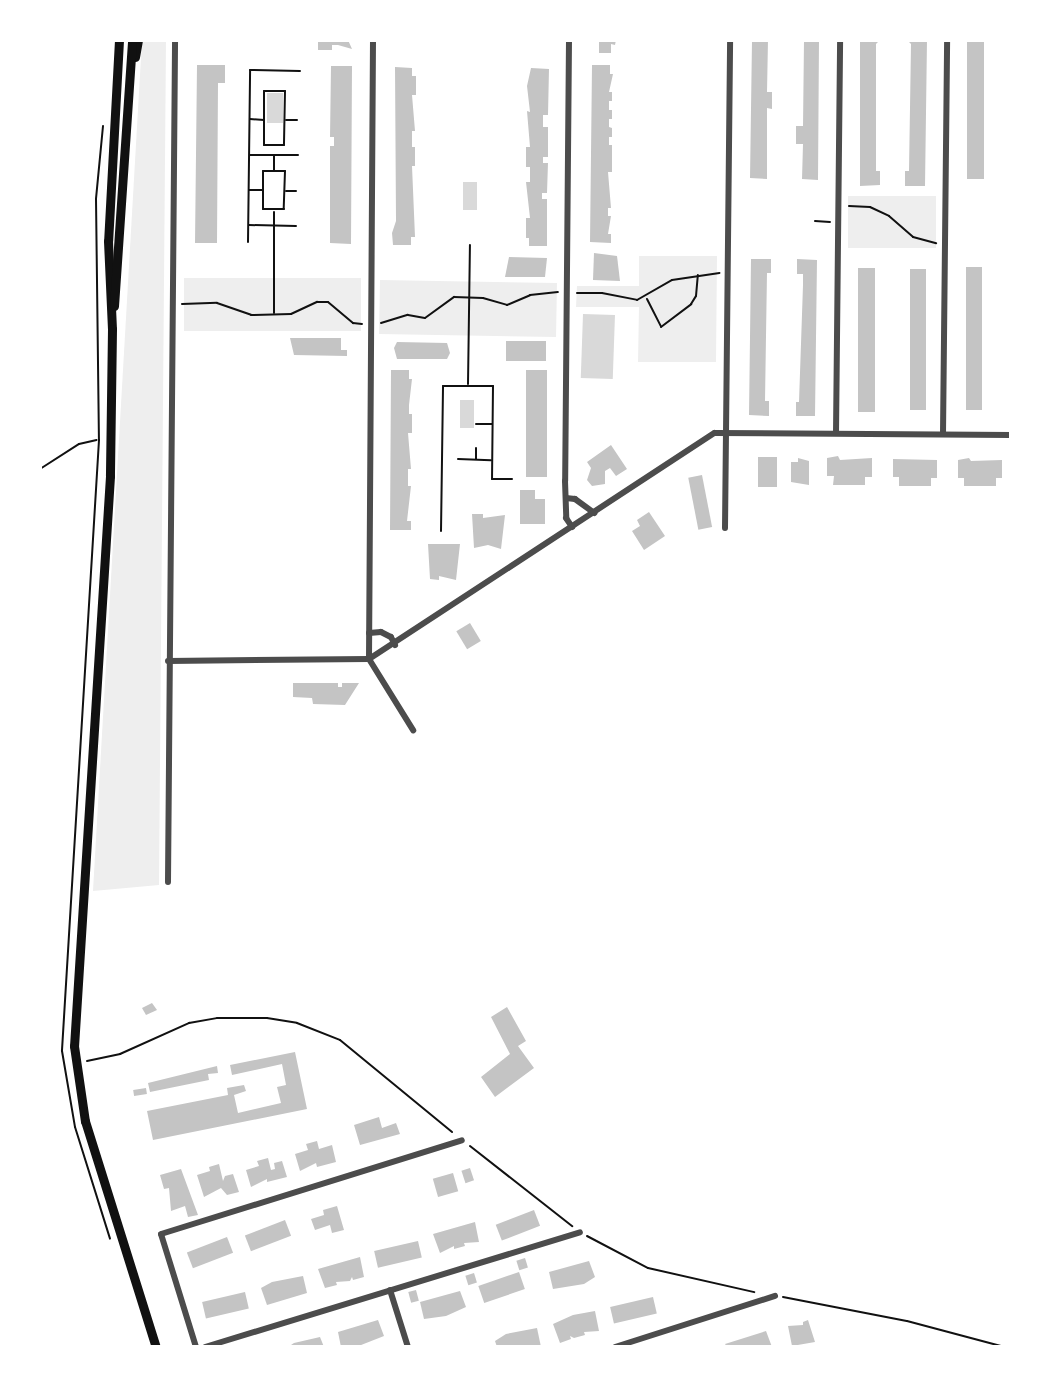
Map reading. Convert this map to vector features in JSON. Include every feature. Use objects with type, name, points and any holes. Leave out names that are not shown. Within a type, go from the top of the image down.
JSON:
[{"type":"main road","points":[[112,329],[108,241],[119,40]]},
{"type":"main road","points":[[114,105],[129,40]]},
{"type":"main road","points":[[129,40],[112,329],[110,439],[80,926],[76,1063],[85,1121],[158,1347]]},
{"type":"main road","points":[[127,100],[138,40]]},
{"type":"street","points":[[168,882],[175,40]]},
{"type":"street","points":[[373,40],[369,659],[413,730]]},
{"type":"street","points":[[569,40],[566,518],[572,527]]},
{"type":"street","points":[[725,528],[730,40]]},
{"type":"street","points":[[836,433],[840,40]]},
{"type":"street","points":[[943,434],[947,40]]},
{"type":"street","points":[[168,661],[369,659],[395,645],[715,433],[1011,435]]},
{"type":"street","points":[[566,498],[575,499],[594,513]]},
{"type":"street","points":[[369,633],[381,632],[391,637],[395,645]]},
{"type":"street","points":[[196,1347],[161,1234],[462,1140]]},
{"type":"street","points":[[205,1347],[580,1232]]},
{"type":"street","points":[[390,1290],[408,1347]]},
{"type":"street","points":[[615,1347],[775,1296]]},
{"type":"path","points":[[248,242],[250,70],[300,71]]},
{"type":"path","points":[[284,145],[264,145],[264,91],[285,91],[285,155]]},
{"type":"path","points":[[249,119],[264,120]]},
{"type":"path","points":[[284,120],[297,120]]},
{"type":"path","points":[[249,155],[298,155]]},
{"type":"path","points":[[274,155],[274,171]]},
{"type":"path","points":[[263,171],[285,171],[284,209],[263,209],[263,190],[263,171]]},
{"type":"path","points":[[248,190],[263,190]]},
{"type":"path","points":[[284,191],[296,191]]},
{"type":"path","points":[[839,206],[870,207],[889,216],[913,237],[945,243]]},
{"type":"path","points":[[274,209],[274,314]]},
{"type":"path","points":[[815,221],[838,222]]},
{"type":"path","points":[[248,225],[296,226]]},
{"type":"path","points":[[468,386],[470,245]]},
{"type":"path","points":[[172,304],[217,303],[251,315],[291,314],[317,302],[328,302],[353,323],[371,324],[408,315],[425,318],[454,297],[483,298],[507,305],[530,295],[567,292],[602,293],[637,300],[646,298],[672,280],[728,272]]},
{"type":"path","points":[[646,298],[661,327],[691,304],[696,296],[698,275]]},
{"type":"path","points":[[441,531],[443,386],[493,386],[492,479],[512,479]]},
{"type":"path","points":[[476,424],[493,424]]},
{"type":"path","points":[[40,469],[79,444],[110,439]]},
{"type":"path","points":[[476,448],[476,459]]},
{"type":"path","points":[[458,459],[492,460]]},
{"type":"path","points":[[76,1063],[103,1060],[169,1030],[217,1018],[267,1018],[297,1023],[340,1040],[580,1232],[648,1268],[675,1277],[923,1325],[1005,1347]]},
{"type":"shaded area","points":[[142,40],[166,40],[159,885],[93,891]]},
{"type":"shaded area","points":[[267,93],[283,93],[283,123],[267,123]]},
{"type":"shaded area","points":[[463,182],[477,182],[477,210],[463,210]]},
{"type":"shaded area","points":[[848,196],[936,196],[936,248],[848,248]]},
{"type":"shaded area","points":[[639,256],[717,256],[716,362],[638,362],[639,307],[576,307],[577,286],[639,286]]},
{"type":"shaded area","points":[[184,278],[361,278],[361,331],[184,331]]},
{"type":"shaded area","points":[[380,280],[557,283],[556,337],[379,334]]},
{"type":"shaded area","points":[[583,314],[615,315],[613,379],[581,378]]},
{"type":"shaded area","points":[[460,400],[474,400],[474,428],[460,428]]},
{"type":"building","points":[[318,40],[348,40],[352,49],[332,45],[332,50],[318,50]]},
{"type":"building","points":[[599,40],[616,40],[615,45],[611,44],[611,53],[599,53]]},
{"type":"building","points":[[752,40],[768,40],[767,92],[772,92],[772,109],[767,108],[767,179],[750,178]]},
{"type":"building","points":[[804,40],[819,40],[818,180],[802,179],[803,144],[796,144],[796,126],[803,126]]},
{"type":"building","points":[[860,40],[880,40],[876,44],[876,171],[880,171],[880,185],[860,186]]},
{"type":"building","points":[[907,40],[927,40],[925,186],[905,186],[905,171],[909,171],[911,44]]},
{"type":"building","points":[[967,40],[984,40],[984,179],[967,179]]},
{"type":"building","points":[[197,65],[225,65],[225,83],[218,83],[217,243],[195,243]]},
{"type":"building","points":[[592,65],[610,65],[610,74],[613,74],[609,92],[612,92],[609,127],[612,128],[612,137],[609,137],[609,145],[612,145],[612,172],[608,172],[611,208],[608,208],[608,216],[611,216],[608,234],[611,234],[611,243],[590,242]]},
{"type":"building","points":[[331,66],[352,66],[351,244],[330,243],[330,146],[334,146],[334,137],[330,137]]},
{"type":"building","points":[[395,67],[412,68],[412,76],[416,76],[416,95],[412,95],[415,237],[411,237],[411,245],[393,245],[392,233],[396,221]]},
{"type":"building","points":[[531,68],[549,69],[548,115],[543,115],[543,127],[548,127],[548,157],[543,157],[543,163],[548,163],[547,193],[542,193],[542,199],[547,199],[547,246],[529,246],[529,238],[526,238],[526,218],[530,218],[526,182],[530,182],[530,167],[526,167],[526,147],[530,147],[527,86]]},
{"type":"building","points":[[594,253],[617,256],[620,281],[593,280]]},
{"type":"building","points":[[509,257],[547,258],[545,277],[505,277]]},
{"type":"building","points":[[751,259],[771,259],[771,273],[767,273],[765,401],[769,401],[769,416],[749,415]]},
{"type":"building","points":[[797,259],[817,260],[815,416],[796,416],[803,285],[803,274],[797,274]]},
{"type":"building","points":[[966,267],[982,267],[982,410],[966,410]]},
{"type":"building","points":[[858,268],[875,268],[875,412],[858,412]]},
{"type":"building","points":[[910,269],[926,269],[926,410],[910,410]]},
{"type":"building","points":[[290,338],[341,338],[341,350],[347,350],[347,356],[294,355]]},
{"type":"building","points":[[506,341],[546,341],[546,361],[506,361]]},
{"type":"building","points":[[397,342],[447,343],[450,353],[447,359],[397,359],[394,348]]},
{"type":"building","points":[[391,370],[409,370],[409,379],[412,379],[409,414],[412,414],[412,433],[408,433],[411,469],[408,469],[408,486],[411,486],[407,521],[411,521],[411,530],[390,530]]},
{"type":"building","points":[[526,370],[547,370],[547,477],[526,477]]},
{"type":"building","points":[[611,445],[627,469],[616,476],[610,468],[605,471],[605,484],[592,486],[587,480],[591,468],[587,462]]},
{"type":"building","points":[[838,456],[840,460],[872,458],[872,477],[865,477],[865,485],[833,485],[834,476],[827,476],[827,458]]},
{"type":"building","points":[[758,457],[777,457],[777,487],[758,487]]},
{"type":"building","points":[[798,458],[809,461],[809,485],[791,482],[791,462],[798,462]]},
{"type":"building","points":[[969,458],[971,461],[1002,460],[1002,478],[996,478],[996,486],[964,486],[964,478],[958,478],[958,460]]},
{"type":"building","points":[[893,459],[937,460],[937,478],[931,478],[931,486],[899,486],[899,477],[893,477]]},
{"type":"building","points":[[702,475],[712,527],[698,530],[688,478]]},
{"type":"building","points":[[520,490],[535,490],[535,499],[545,499],[545,524],[520,524]]},
{"type":"building","points":[[649,512],[665,536],[644,550],[632,531],[640,526],[637,520]]},
{"type":"building","points":[[472,514],[483,514],[483,518],[505,515],[501,549],[488,545],[474,548]]},
{"type":"building","points":[[428,544],[460,544],[456,580],[439,576],[439,580],[430,579]]},
{"type":"building","points":[[470,623],[481,641],[467,649],[456,631]]},
{"type":"building","points":[[293,683],[338,683],[338,687],[342,687],[342,683],[359,683],[345,705],[313,704],[312,698],[293,697]]},
{"type":"building","points":[[152,1003],[157,1010],[146,1015],[142,1008]]},
{"type":"building","points":[[507,1007],[526,1041],[518,1046],[534,1068],[495,1097],[481,1077],[510,1054],[491,1017]]},
{"type":"building","points":[[295,1052],[307,1109],[153,1140],[147,1111],[228,1095],[227,1088],[244,1085],[246,1091],[234,1095],[238,1113],[281,1103],[277,1087],[286,1085],[282,1064],[232,1075],[230,1065]]},
{"type":"building","points":[[217,1066],[218,1073],[208,1074],[209,1080],[150,1092],[148,1083]]},
{"type":"building","points":[[146,1088],[147,1094],[134,1096],[133,1090]]},
{"type":"building","points":[[379,1117],[382,1128],[396,1123],[400,1134],[360,1145],[354,1125]]},
{"type":"building","points":[[317,1141],[319,1149],[332,1145],[336,1162],[317,1167],[316,1163],[300,1171],[295,1154],[308,1150],[306,1144]]},
{"type":"building","points":[[268,1158],[271,1170],[275,1169],[274,1163],[282,1161],[287,1177],[267,1182],[267,1179],[251,1187],[246,1170],[259,1166],[257,1161]]},
{"type":"building","points":[[219,1164],[223,1181],[225,1176],[233,1174],[239,1192],[227,1195],[221,1188],[204,1197],[197,1175]]},
{"type":"building","points":[[470,1168],[474,1180],[465,1183],[461,1171]]},
{"type":"building","points":[[181,1169],[198,1215],[188,1217],[185,1206],[171,1211],[169,1188],[164,1189],[160,1175]]},
{"type":"building","points":[[453,1173],[458,1191],[438,1197],[433,1179]]},
{"type":"building","points":[[337,1206],[344,1230],[332,1233],[330,1225],[315,1230],[311,1219],[324,1215],[323,1210]]},
{"type":"building","points":[[534,1210],[540,1226],[502,1241],[496,1225]]},
{"type":"building","points":[[285,1220],[291,1236],[251,1251],[245,1235]]},
{"type":"building","points":[[475,1222],[479,1242],[464,1243],[465,1246],[454,1249],[454,1246],[440,1253],[433,1234]]},
{"type":"building","points":[[227,1237],[233,1253],[193,1268],[187,1252]]},
{"type":"building","points":[[418,1241],[422,1258],[378,1268],[374,1251]]},
{"type":"building","points":[[360,1257],[364,1277],[353,1280],[352,1277],[350,1281],[336,1282],[337,1285],[325,1288],[318,1269]]},
{"type":"building","points":[[525,1258],[528,1268],[519,1270],[516,1261]]},
{"type":"building","points":[[589,1261],[595,1277],[584,1284],[553,1289],[549,1272]]},
{"type":"building","points":[[519,1272],[525,1289],[484,1303],[478,1286]]},
{"type":"building","points":[[474,1273],[477,1283],[468,1285],[465,1276]]},
{"type":"building","points":[[303,1276],[307,1293],[267,1305],[261,1288],[272,1282]]},
{"type":"building","points":[[416,1290],[419,1301],[411,1303],[408,1292]]},
{"type":"building","points":[[460,1291],[466,1307],[446,1316],[424,1319],[420,1302]]},
{"type":"building","points":[[245,1292],[249,1309],[206,1318],[202,1302]]},
{"type":"building","points":[[653,1297],[657,1314],[614,1323],[610,1307]]},
{"type":"building","points":[[595,1311],[599,1331],[584,1332],[585,1335],[574,1338],[570,1336],[571,1339],[560,1343],[553,1324],[573,1315]]},
{"type":"building","points":[[378,1320],[384,1336],[356,1347],[341,1347],[338,1332]]},
{"type":"building","points":[[808,1320],[815,1342],[792,1346],[788,1326],[803,1325]]},
{"type":"building","points":[[537,1328],[541,1347],[497,1347],[495,1341],[506,1334]]},
{"type":"building","points":[[766,1331],[772,1347],[727,1347],[725,1344]]},
{"type":"building","points":[[320,1337],[324,1347],[288,1347],[294,1343]]}]
